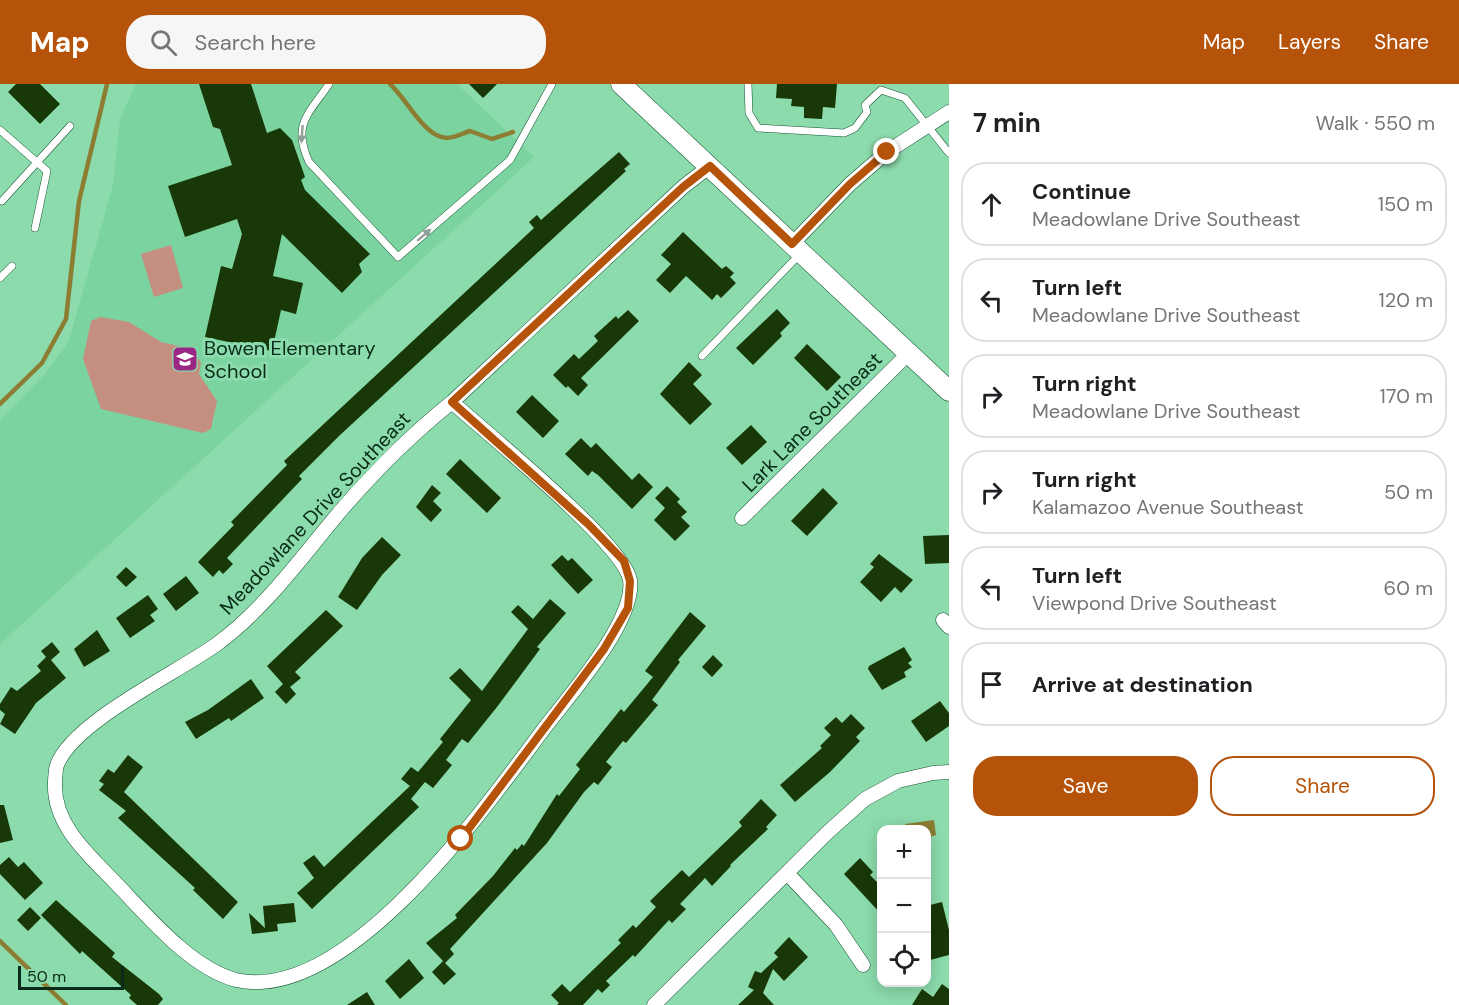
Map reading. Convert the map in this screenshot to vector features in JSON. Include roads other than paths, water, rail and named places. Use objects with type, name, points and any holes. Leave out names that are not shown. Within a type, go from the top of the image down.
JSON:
[{"type":"main road","points":[[621,84],[949,391]]},
{"type":"street","points":[[797,248],[850,184],[887,152],[949,112]]},
{"type":"street","name":"Meadowlane Drive Southeast","points":[[452,402],[588,524],[624,561],[630,581],[628,608],[604,649],[461,839],[393,914],[335,957],[306,973],[270,982],[239,982],[213,971],[178,946],[87,854],[60,816],[55,796],[56,765],[79,735],[109,711],[180,669],[220,642],[252,614],[282,584],[346,505],[416,431],[452,402],[683,187],[710,166]]},
{"type":"street","name":"Lark Lane Southeast","points":[[742,518],[909,353]]},
{"type":"street","points":[[654,1005],[828,832],[875,793],[898,781],[933,772],[949,772]]},
{"type":"street","points":[[787,873],[836,925],[863,965]]},
{"type":"lane","points":[[329,84],[301,126],[301,144],[309,162],[398,257],[510,160],[552,84]]},
{"type":"lane","points":[[748,84],[749,113],[753,123],[765,130],[844,133],[855,128],[867,112],[865,105],[881,90],[904,98],[949,153]]},
{"type":"lane","points":[[2,201],[70,126]]},
{"type":"lane","points":[[0,130],[47,171],[35,228]]},
{"type":"lane","points":[[702,356],[797,248]]},
{"type":"lane","points":[[0,278],[12,266]]},
{"type":"waterway","points":[[0,404],[42,363],[66,319],[79,201],[107,84]]},
{"type":"waterway","points":[[390,84],[423,124],[439,136],[450,138],[470,131],[492,139],[513,132]]},
{"type":"waterway","points":[[0,941],[66,1005]]},
{"type":"place","name":"Bowen Elementary School","points":[[185,359]]}]
